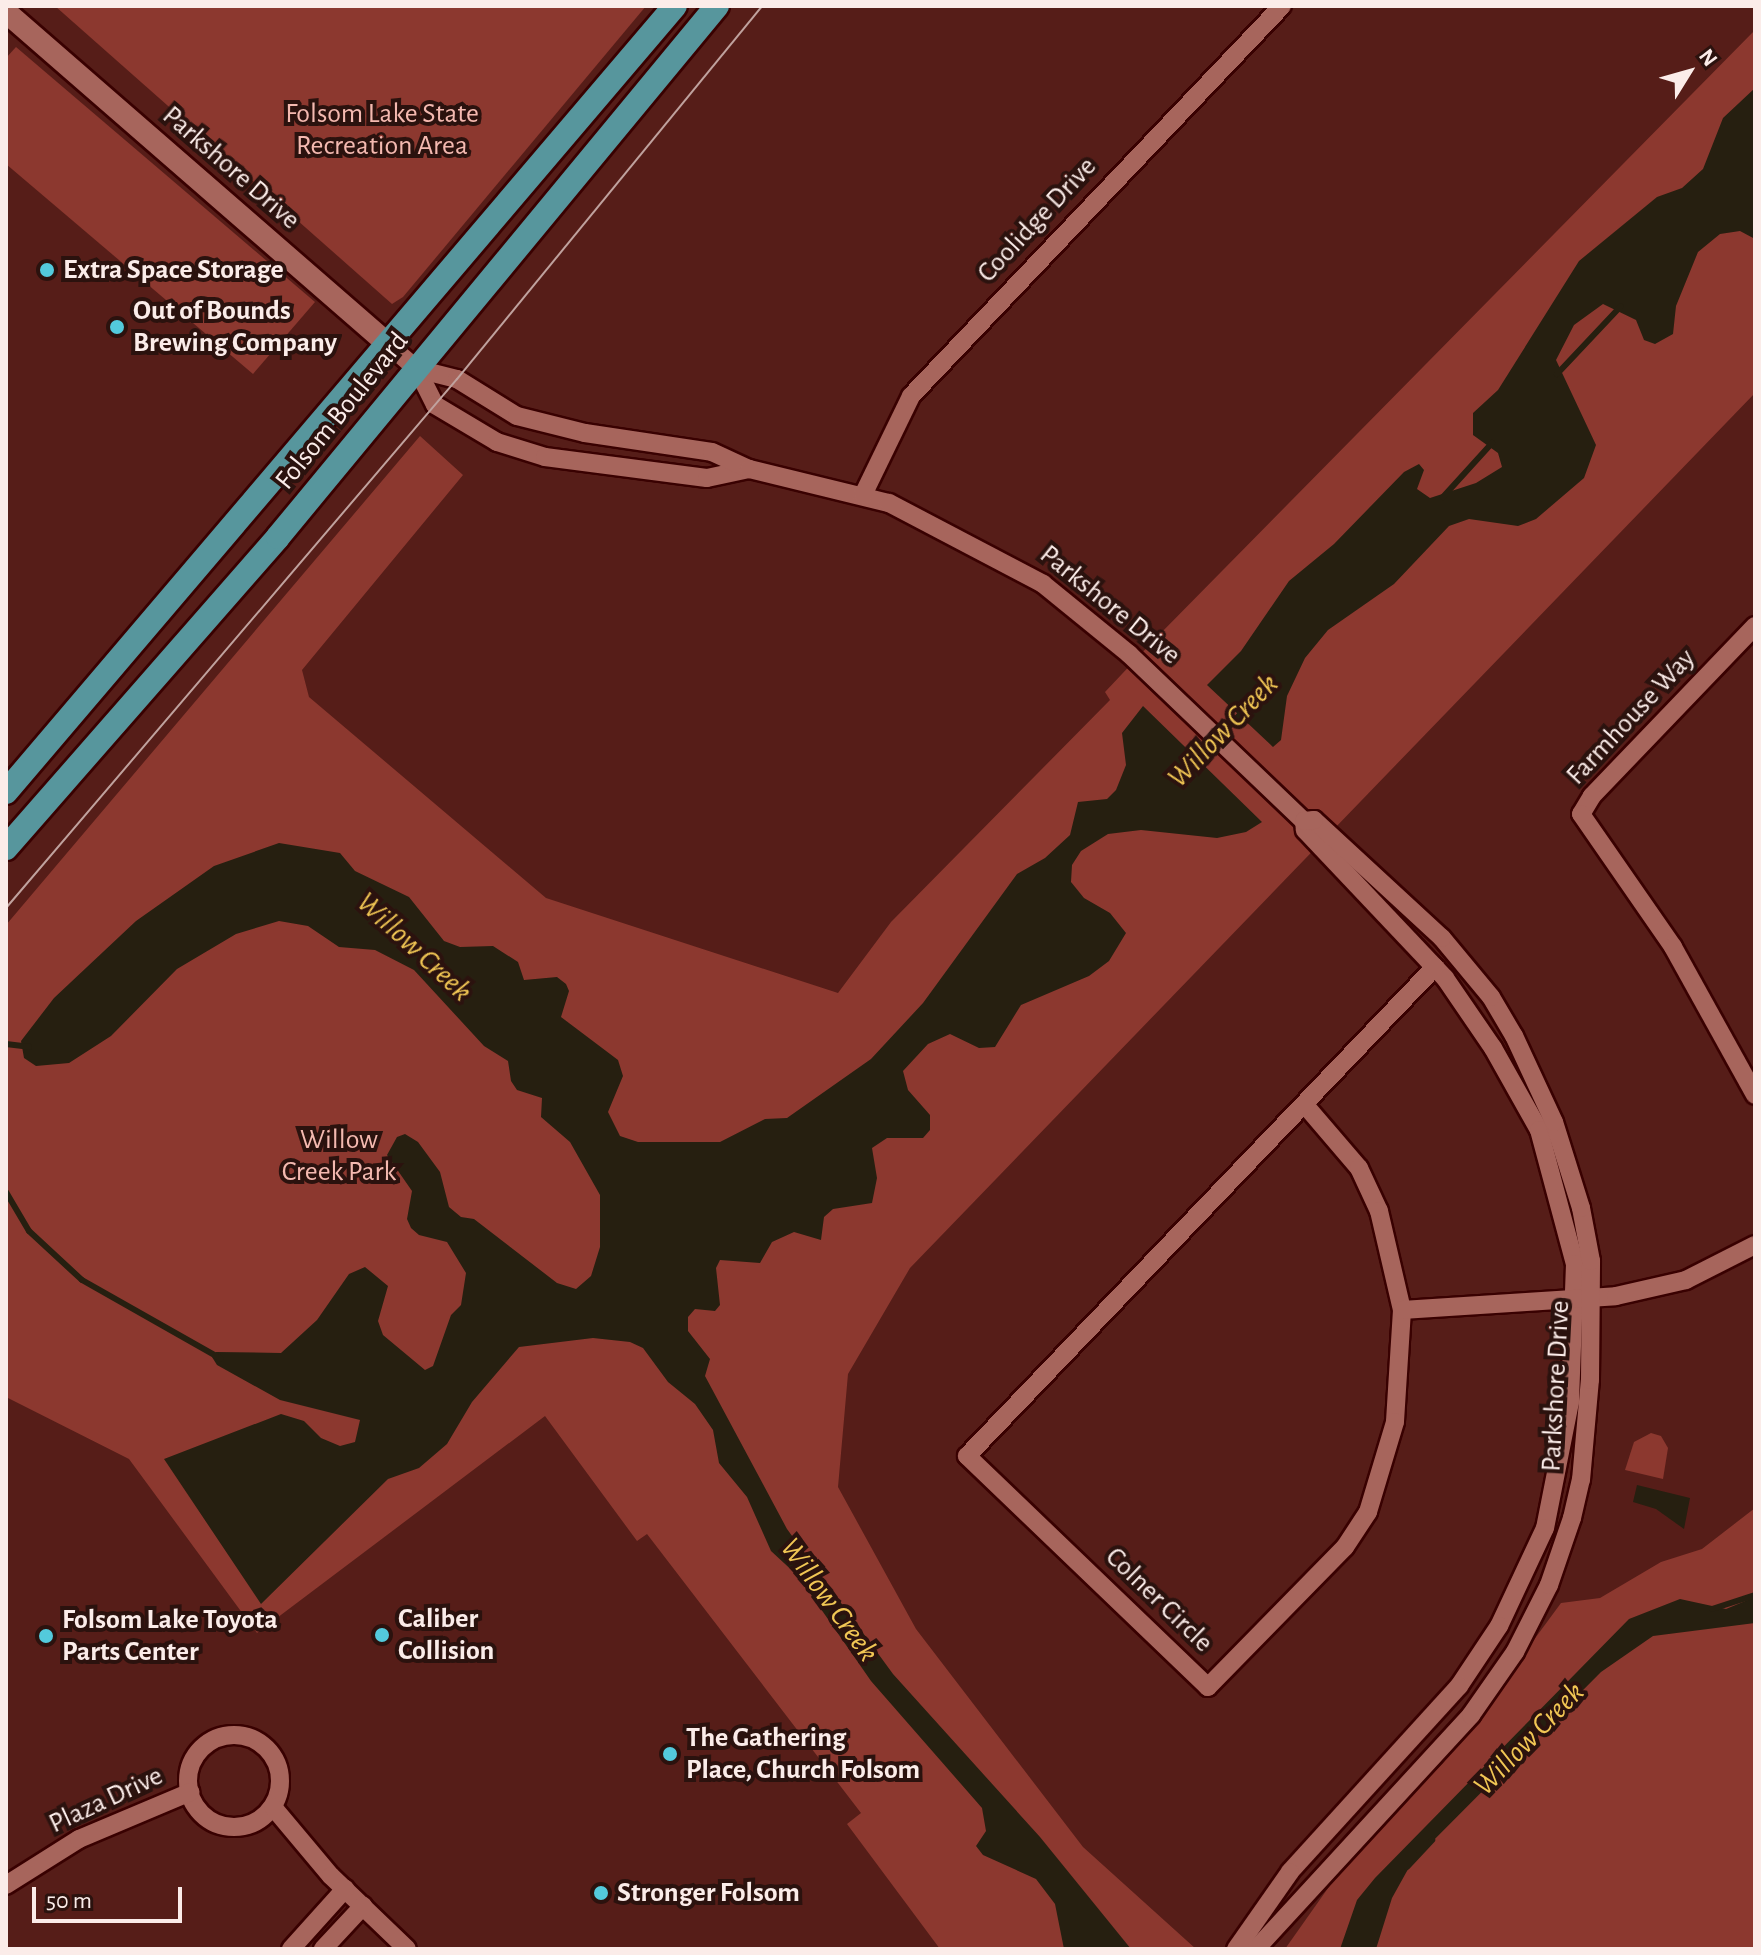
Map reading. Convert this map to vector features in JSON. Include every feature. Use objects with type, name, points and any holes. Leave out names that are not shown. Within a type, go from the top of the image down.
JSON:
[{"type":"main road","name":"Folsom Boulevard","points":[[6,792],[675,6]]},
{"type":"main road","name":"Folsom Boulevard","points":[[6,848],[417,369],[717,6]]},
{"type":"street","name":"Coolidge Drive","points":[[863,495],[911,396],[1282,6]]},
{"type":"street","name":"Parkshore Drive","points":[[6,12],[417,369],[435,405],[451,418],[533,454],[707,478],[749,469]]},
{"type":"street","name":"Parkshore Drive","points":[[417,369],[457,379],[517,416],[585,433],[712,452],[749,469],[863,495],[952,532],[1015,567],[1129,654],[1304,821],[1305,830],[1435,967],[1493,1048],[1539,1130],[1566,1215],[1583,1300],[1581,1480],[1559,1562],[1533,1622],[1471,1715],[1256,1949]]},
{"type":"street","name":"Farmhouse Way","points":[[1755,626],[1581,814],[1590,835],[1662,928],[1755,1095]]},
{"type":"street","name":"Parkshore Drive","points":[[1236,1949],[1290,1872],[1459,1686],[1518,1589],[1545,1528],[1563,1450],[1591,1261],[1567,1160],[1537,1083],[1491,997],[1415,912],[1314,820],[1304,821]]},
{"type":"street","name":"Colner Circle","points":[[1305,1105],[1368,1182],[1402,1310],[1395,1422],[1368,1512],[1339,1553],[1208,1687],[967,1456],[1435,967]]},
{"type":"street","points":[[1402,1310],[1583,1300],[1686,1280],[1755,1245]]},
{"type":"street","name":"Plaza Drive","points":[[224,1736],[242,1736],[257,1741],[277,1763],[280,1778],[273,1807],[262,1818],[234,1827],[206,1817],[190,1792],[188,1777],[201,1750],[224,1736]]},
{"type":"street","name":"Plaza Drive","points":[[6,1885],[79,1839],[190,1792]]},
{"type":"street","points":[[273,1807],[345,1889],[407,1949]]},
{"type":"street","points":[[291,1949],[345,1889]]},
{"type":"street","points":[[323,1949],[363,1906]]},
{"type":"green space","name":"Folsom Lake State Recreation Area","points":[[55,6],[646,6],[403,297],[392,304]]},
{"type":"green space","name":"Willow Creek Park","points":[[1755,30],[1755,393],[910,1268],[848,1374],[838,1487],[916,1629],[1083,1847],[1196,1949],[940,1949],[847,1824],[861,1813],[647,1534],[637,1541],[545,1416],[257,1633],[129,1459],[6,1397],[6,925],[420,436],[463,475],[302,670],[309,697],[546,898],[838,993],[891,922],[1110,700],[1105,692],[1155,639]]},
{"type":"green space","points":[[16,47],[315,302],[253,374],[6,164],[6,58]]},
{"type":"green space","points":[[1651,1433],[1661,1436],[1668,1448],[1663,1479],[1625,1470],[1634,1442]]},
{"type":"green space","points":[[1755,1508],[1755,1949],[1285,1949],[1350,1857],[1443,1763],[1561,1603],[1600,1598],[1661,1562],[1702,1549]]},
{"type":"water","points":[[1755,88],[1755,239],[1740,231],[1720,234],[1698,252],[1676,306],[1673,334],[1655,344],[1644,340],[1636,320],[1603,304],[1574,325],[1556,360],[1596,445],[1584,478],[1536,519],[1518,526],[1469,519],[1449,526],[1394,584],[1328,630],[1305,658],[1287,696],[1281,740],[1273,747],[1207,685],[1241,651],[1289,581],[1334,544],[1404,472],[1419,464],[1424,470],[1417,489],[1430,498],[1476,483],[1502,467],[1498,453],[1473,435],[1473,413],[1498,390],[1579,261],[1657,197],[1682,188],[1703,169],[1723,118]]},
{"type":"water","points":[[1143,706],[1262,822],[1246,832],[1217,838],[1141,830],[1108,834],[1081,851],[1072,865],[1071,882],[1084,898],[1110,913],[1126,933],[1109,961],[1089,976],[1021,1005],[995,1047],[979,1048],[950,1034],[928,1044],[903,1071],[908,1090],[930,1115],[930,1130],[923,1138],[887,1138],[872,1148],[877,1178],[872,1203],[833,1209],[824,1217],[821,1240],[794,1232],[772,1242],[760,1263],[720,1260],[716,1268],[720,1305],[715,1311],[695,1309],[688,1317],[688,1331],[710,1359],[705,1376],[787,1529],[893,1674],[1040,1837],[1131,1949],[1064,1949],[1055,1904],[1036,1879],[983,1855],[976,1846],[986,1831],[982,1808],[871,1681],[798,1576],[771,1551],[747,1497],[719,1463],[713,1430],[695,1404],[668,1382],[643,1348],[630,1342],[593,1338],[519,1347],[472,1402],[447,1444],[419,1468],[388,1479],[261,1604],[164,1459],[281,1414],[304,1421],[321,1438],[340,1446],[355,1442],[360,1420],[280,1400],[217,1365],[212,1357],[216,1352],[281,1353],[317,1320],[349,1274],[365,1267],[388,1286],[378,1321],[383,1335],[425,1370],[433,1366],[451,1315],[461,1305],[466,1273],[447,1242],[419,1235],[411,1228],[407,1219],[412,1191],[387,1155],[397,1137],[405,1134],[418,1142],[440,1172],[449,1207],[461,1217],[474,1219],[557,1283],[576,1289],[591,1276],[600,1247],[600,1195],[570,1142],[541,1117],[542,1098],[517,1090],[511,1081],[508,1061],[484,1046],[414,970],[375,950],[339,947],[308,926],[279,921],[236,934],[177,969],[111,1036],[69,1063],[36,1066],[24,1058],[21,1041],[54,998],[136,921],[214,866],[279,843],[340,853],[355,871],[409,897],[444,941],[460,947],[493,946],[518,962],[524,980],[557,977],[566,984],[569,991],[561,1017],[618,1060],[623,1076],[608,1112],[620,1136],[638,1142],[720,1142],[765,1119],[787,1118],[871,1059],[923,1003],[1017,874],[1045,858],[1070,835],[1078,802],[1107,799],[1116,790],[1126,765],[1122,733]]},
{"type":"water","points":[[1637,1485],[1690,1498],[1684,1529],[1656,1509],[1633,1502]]},
{"type":"water","points":[[1755,1597],[1755,1623],[1653,1636],[1601,1672],[1412,1862],[1392,1898],[1376,1949],[1340,1949],[1357,1900],[1375,1878],[1629,1619],[1680,1599],[1726,1609]]},
{"type":"waterway","name":"Willow Creek","points":[[1557,374],[1621,306]]},
{"type":"waterway","name":"Willow Creek","points":[[1443,497],[1492,443]]},
{"type":"waterway","name":"Willow Creek","points":[[1195,763],[1244,710]]},
{"type":"waterway","name":"Willow Creek","points":[[6,1044],[29,1047]]},
{"type":"waterway","points":[[6,1192],[29,1231],[82,1280],[220,1358]]},
{"type":"waterway","name":"Willow Creek","points":[[1712,1609],[1755,1595]]},
{"type":"waterway","name":"Willow Creek","points":[[1407,1867],[1432,1840]]},
{"type":"tram line","points":[[6,908],[457,379],[762,6]]},
{"type":"place","name":"Extra Space Storage","points":[[47,270]]},
{"type":"place","name":"Out of Bounds Brewing Company","points":[[117,327]]},
{"type":"place","name":"Caliber Collision","points":[[382,1635]]},
{"type":"place","name":"Folsom Lake Toyota Parts Center","points":[[46,1636]]},
{"type":"place","name":"The Gathering Place, Church Folsom","points":[[670,1754]]},
{"type":"place","name":"Stronger Folsom","points":[[601,1893]]}]
